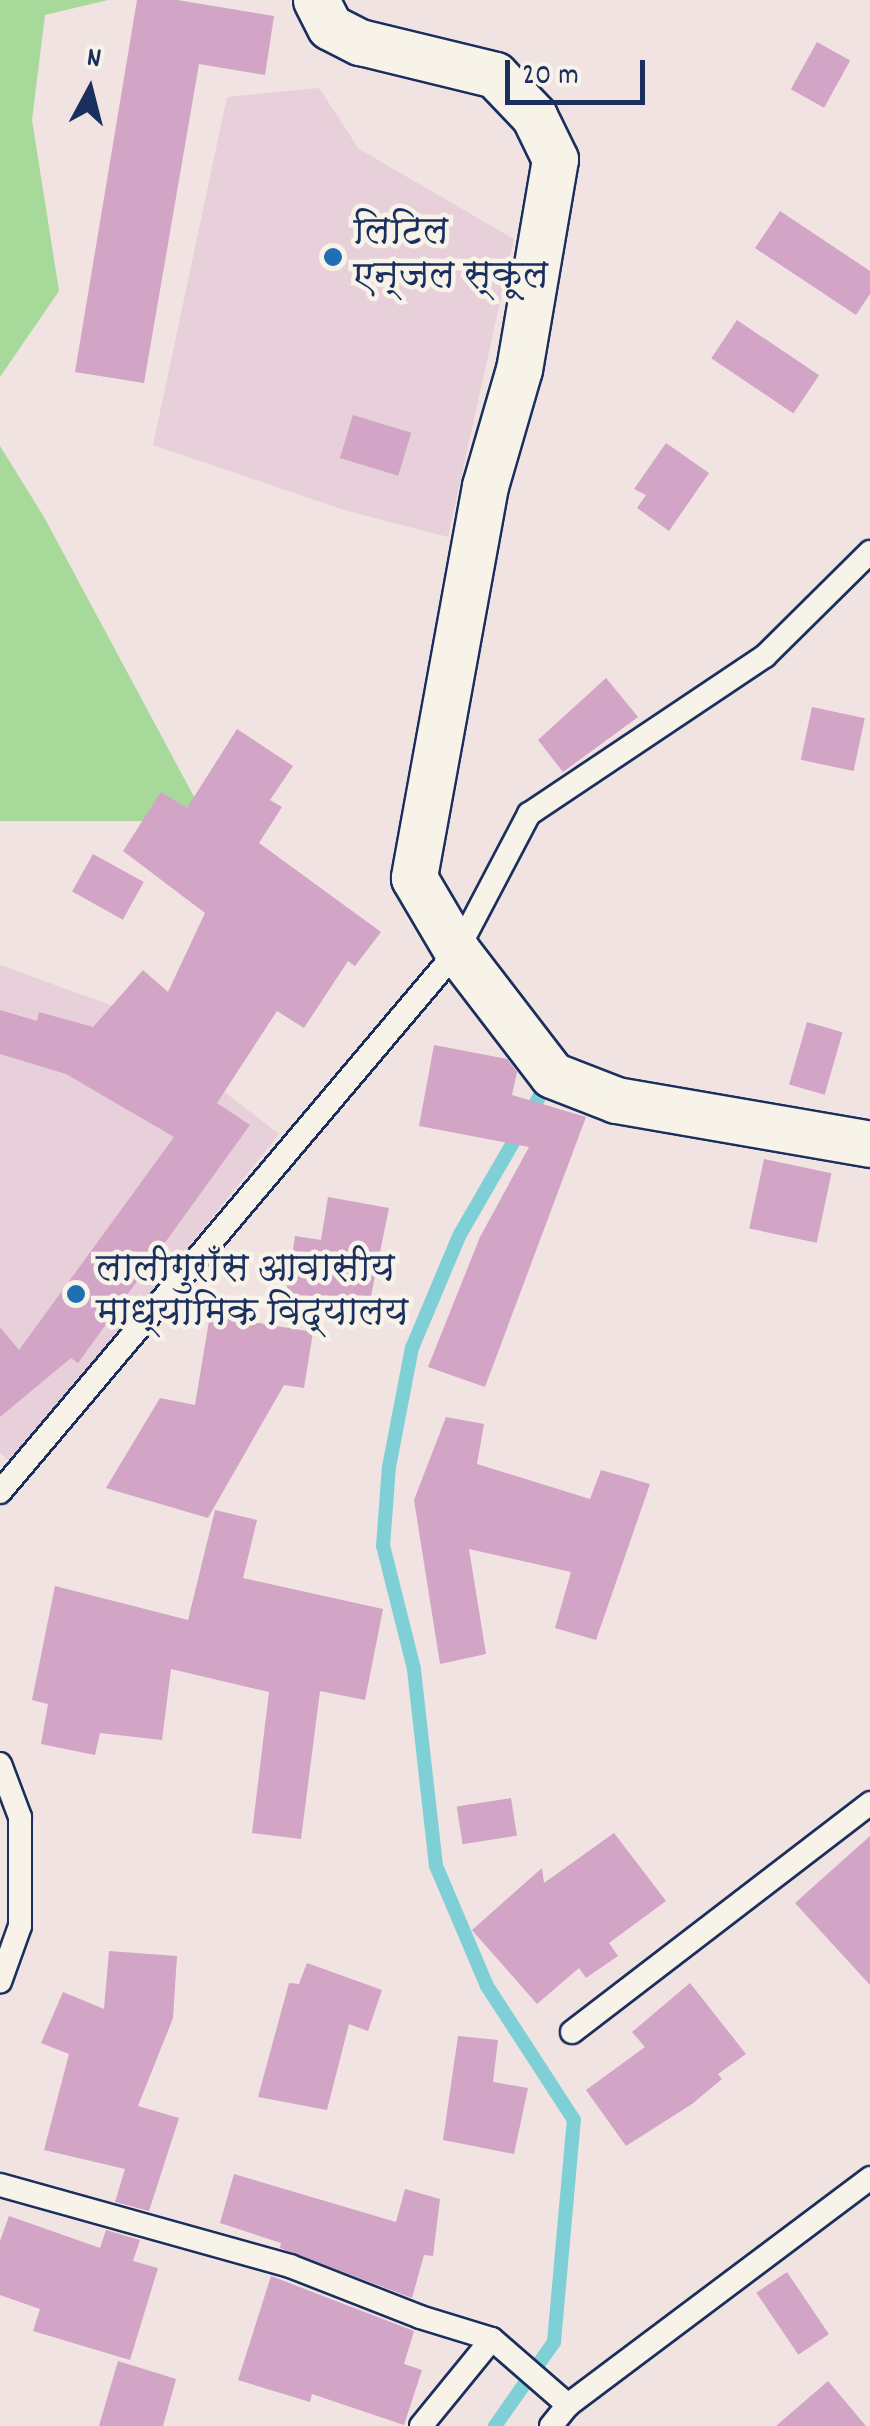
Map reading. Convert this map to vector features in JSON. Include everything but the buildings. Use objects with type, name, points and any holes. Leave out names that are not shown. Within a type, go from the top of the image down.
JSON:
[{"type":"street","points":[[316,0],[330,27],[360,42],[494,75],[534,116],[555,158],[518,369],[485,486],[414,878],[457,951],[552,1075],[616,1100],[870,1144]]},
{"type":"lane","points":[[0,1492],[457,951],[529,814],[765,656],[870,552]]},
{"type":"lane","points":[[0,1764],[20,1816],[20,1926],[0,1982]]},
{"type":"lane","points":[[572,2032],[870,1803]]},
{"type":"lane","points":[[550,2426],[568,2405],[870,2178]]},
{"type":"lane","points":[[0,2185],[290,2266],[420,2317],[492,2339],[568,2405]]},
{"type":"lane","points":[[421,2426],[492,2339]]},
{"type":"shaded area","points":[[319,88],[359,149],[514,239],[448,537],[344,510],[153,445],[227,97]]},
{"type":"shaded area","name":"लालीगुराँस आवासीय माध्यामिक विद्यालय","points":[[0,965],[113,1006],[279,1134],[14,1465],[0,1453]]},
{"type":"green space","points":[[0,0],[108,0],[45,15],[32,120],[59,291],[0,377]]},
{"type":"green space","points":[[0,446],[44,517],[207,821],[0,821]]},
{"type":"waterway","points":[[495,2426],[554,2342],[574,2120],[487,1986],[436,1866],[414,1669],[383,1546],[389,1467],[412,1348],[459,1236],[549,1080]]},
{"type":"place","name":"लिटिल एन्जल स्कूल","points":[[333,257]]},
{"type":"place","name":"लालीगुराँस आवासीय माध्यामिक विद्यालय","points":[[76,1294]]}]
